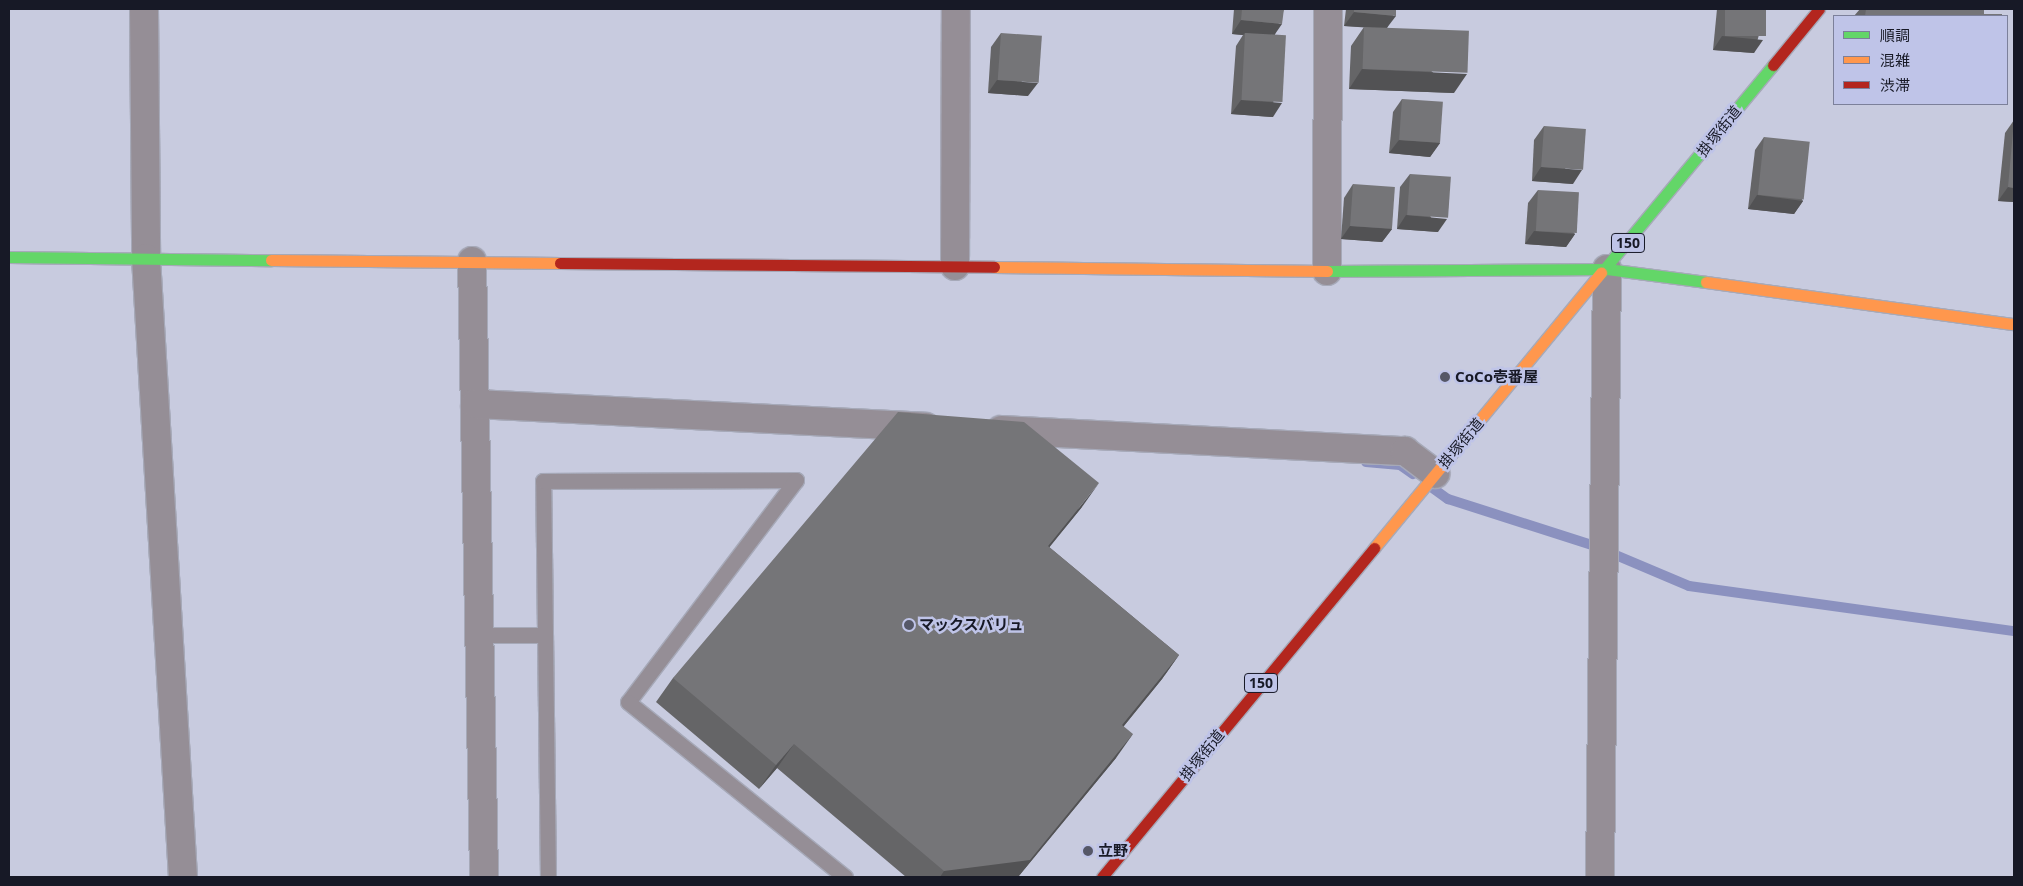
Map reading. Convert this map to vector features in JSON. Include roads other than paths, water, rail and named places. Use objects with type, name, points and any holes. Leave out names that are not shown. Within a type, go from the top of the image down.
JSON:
[{"type":"main road","name":"掛塚街道","points":[[1102,877],[1819,9]]},
{"type":"main road","points":[[9,257],[1327,271],[1606,269],[2014,324]]},
{"type":"street","points":[[144,9],[146,258],[183,877]]},
{"type":"street","points":[[955,266],[956,9]]},
{"type":"street","points":[[1327,271],[1328,9]]},
{"type":"street","points":[[472,261],[484,877]]},
{"type":"street","points":[[1600,877],[1606,269]]},
{"type":"street","points":[[475,404],[950,428]]},
{"type":"street","points":[[979,429],[1405,451],[1430,480]]},
{"type":"lane","points":[[548,877],[543,481],[796,480],[628,702],[845,877]]},
{"type":"lane","points":[[479,635],[544,635]]},
{"type":"waterway","points":[[1366,462],[1400,465],[1413,474]]},
{"type":"waterway","points":[[1427,484],[1448,499],[1592,545],[1689,586],[2014,631]]},
{"type":"place","name":"CoCo壱番屋","points":[[1445,377]]},
{"type":"place","name":"マックスバリュ","points":[[909,625]]},
{"type":"place","name":"立野","points":[[1088,851]]}]
